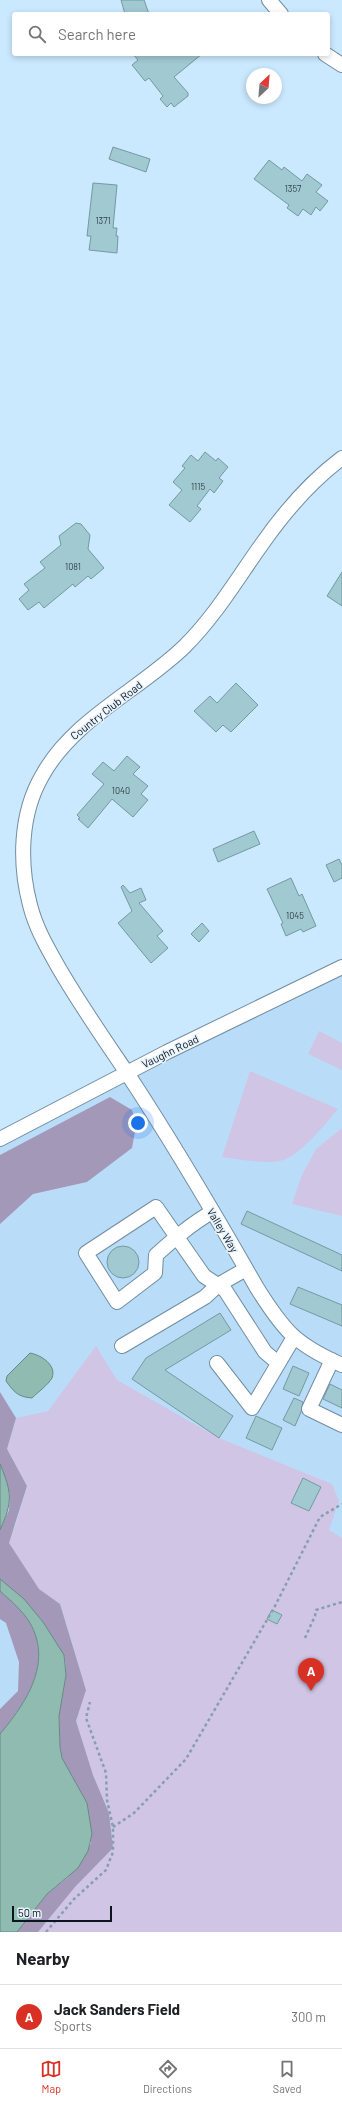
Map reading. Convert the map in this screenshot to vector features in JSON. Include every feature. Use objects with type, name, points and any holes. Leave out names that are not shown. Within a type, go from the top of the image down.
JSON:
[{"type":"street","points":[[270,0],[279,12]]},
{"type":"street","points":[[329,56],[342,65]]},
{"type":"street","name":"Country Club Road","points":[[126,1073],[81,1005],[38,929],[25,884],[24,835],[31,800],[42,776],[65,744],[76,732],[165,665],[195,636],[221,604],[263,542],[290,507],[307,488],[342,458]]},
{"type":"street","name":"Vaughn Road","points":[[0,1139],[126,1073],[342,967]]},
{"type":"street","name":"Valley Way","points":[[126,1073],[276,1317],[294,1337],[314,1352],[337,1362]]},
{"type":"street","points":[[212,1212],[176,1236],[156,1255],[155,1273],[117,1302],[86,1253],[156,1207],[176,1236],[204,1276],[225,1290],[265,1352],[278,1363]]},
{"type":"street","points":[[122,1346],[205,1297],[218,1285],[246,1269]]},
{"type":"street","points":[[217,1364],[252,1408],[294,1337]]},
{"type":"street","points":[[337,1362],[309,1409],[342,1425]]},
{"type":"path","points":[[113,1827],[134,1813],[186,1759],[275,1606],[320,1517],[342,1504]]},
{"type":"path","points":[[305,1638],[316,1616],[316,1610],[342,1602]]},
{"type":"path","points":[[46,1932],[74,1899],[106,1870],[113,1852],[113,1827],[107,1800],[106,1773],[86,1718],[90,1702]]},
{"type":"shaded area","points":[[342,961],[342,1932],[0,1932],[0,1131]]},
{"type":"shaded area","points":[[319,1031],[342,1043],[342,1070],[308,1054]]},
{"type":"shaded area","points":[[250,1071],[338,1109],[308,1143],[286,1159],[264,1162],[222,1157]]},
{"type":"shaded area","points":[[110,1097],[132,1110],[136,1126],[132,1148],[87,1182],[33,1194],[0,1224],[0,1155]]},
{"type":"shaded area","points":[[342,1128],[342,1216],[292,1204],[302,1175],[316,1149]]},
{"type":"shaded area","points":[[96,1346],[117,1380],[219,1438],[332,1484],[339,1501],[329,1530],[342,1538],[342,1932],[38,1932],[75,1887],[113,1848],[109,1813],[93,1775],[76,1721],[86,1689],[60,1604],[39,1589],[23,1567],[3,1555],[16,1524],[27,1486],[7,1449],[16,1418],[48,1411]]},
{"type":"shaded area","points":[[30,1353],[47,1361],[53,1373],[52,1378],[48,1383],[32,1398],[17,1393],[6,1381],[7,1376]]},
{"type":"shaded area","points":[[0,1392],[16,1418],[7,1449],[27,1486],[9,1543],[39,1589],[60,1604],[86,1690],[76,1721],[93,1775],[109,1813],[113,1848],[75,1887],[38,1932],[17,1932],[47,1894],[67,1878],[83,1860],[91,1843],[91,1834],[87,1803],[62,1758],[60,1747],[59,1716],[66,1675],[65,1658],[43,1622],[23,1599],[0,1579],[0,1530],[9,1510],[10,1495],[0,1464]]},
{"type":"shaded area","points":[[0,1464],[9,1490],[9,1504],[0,1530]]},
{"type":"shaded area","points":[[0,1579],[24,1599],[43,1622],[64,1655],[66,1675],[59,1716],[60,1747],[62,1758],[87,1803],[92,1834],[88,1851],[78,1868],[47,1894],[17,1932],[0,1932],[0,1734],[10,1722],[27,1696],[37,1668],[39,1653],[36,1638],[30,1623],[20,1610],[0,1591]]},
{"type":"shaded area","points":[[0,1591],[20,1610],[30,1623],[36,1638],[39,1653],[37,1668],[27,1696],[10,1722],[0,1734],[0,1709],[18,1691],[19,1662],[6,1623],[0,1619]]},
{"type":"building","points":[[121,0],[144,0],[148,12],[124,12]]},
{"type":"building","points":[[135,56],[200,56],[174,77],[188,93],[188,96],[174,107],[171,103],[167,107],[160,99],[163,96],[149,78],[145,81],[132,65],[138,60]]},
{"type":"building","points":[[113,147],[150,159],[146,172],[109,159]]},
{"type":"building","points":[[269,160],[282,170],[284,167],[302,181],[307,174],[322,185],[316,192],[328,201],[320,211],[316,207],[311,215],[303,209],[298,216],[287,208],[289,205],[254,179]]},
{"type":"building","points":[[93,183],[117,185],[113,228],[117,228],[117,253],[89,250],[91,236],[87,236]]},
{"type":"building","points":[[205,452],[216,461],[218,458],[228,467],[219,478],[223,481],[214,493],[210,489],[197,506],[201,509],[190,522],[169,505],[182,490],[173,482],[185,468],[182,466],[191,455],[198,461]]},
{"type":"building","points":[[76,523],[81,524],[90,535],[88,549],[104,568],[91,579],[88,576],[75,587],[73,584],[44,608],[39,602],[28,610],[19,599],[29,590],[24,584],[45,568],[40,562],[61,545],[59,536]]},
{"type":"building","points":[[342,572],[342,606],[327,596]]},
{"type":"building","points":[[236,683],[258,705],[231,732],[223,725],[216,732],[194,711],[210,696],[217,703]]},
{"type":"building","points":[[127,756],[140,767],[133,774],[148,786],[141,794],[148,800],[133,817],[112,799],[88,828],[78,819],[80,818],[77,815],[104,784],[92,774],[103,762],[114,771]]},
{"type":"building","points":[[254,831],[260,844],[218,862],[213,849]]},
{"type":"building","points":[[339,859],[342,865],[342,878],[334,882],[326,865]]},
{"type":"building","points":[[291,878],[299,896],[302,894],[316,926],[303,932],[301,929],[286,936],[281,924],[283,923],[267,889]]},
{"type":"building","points":[[123,885],[130,893],[141,888],[146,900],[139,903],[163,931],[157,936],[168,948],[151,963],[118,923],[132,911],[121,887]]},
{"type":"building","points":[[202,923],[209,931],[199,942],[191,934]]},
{"type":"building","points":[[247,1211],[342,1255],[342,1271],[241,1224]]},
{"type":"building","points":[[123,1246],[134,1251],[139,1262],[134,1273],[123,1278],[112,1273],[107,1262],[112,1251]]},
{"type":"building","points":[[298,1287],[342,1305],[342,1326],[290,1304]]},
{"type":"building","points":[[220,1313],[231,1330],[165,1370],[233,1416],[219,1438],[132,1379],[146,1358]]},
{"type":"building","points":[[293,1366],[309,1373],[299,1396],[283,1389]]},
{"type":"building","points":[[330,1384],[342,1390],[342,1408],[323,1399]]},
{"type":"building","points":[[294,1398],[303,1402],[301,1412],[295,1426],[283,1420]]},
{"type":"building","points":[[256,1416],[282,1428],[272,1450],[246,1438]]},
{"type":"building","points":[[303,1478],[321,1487],[309,1511],[291,1503]]},
{"type":"building","points":[[272,1610],[282,1615],[277,1624],[267,1619]]},
{"type":"place","name":"Jack Sanders Field","points":[[311,1691]]}]
